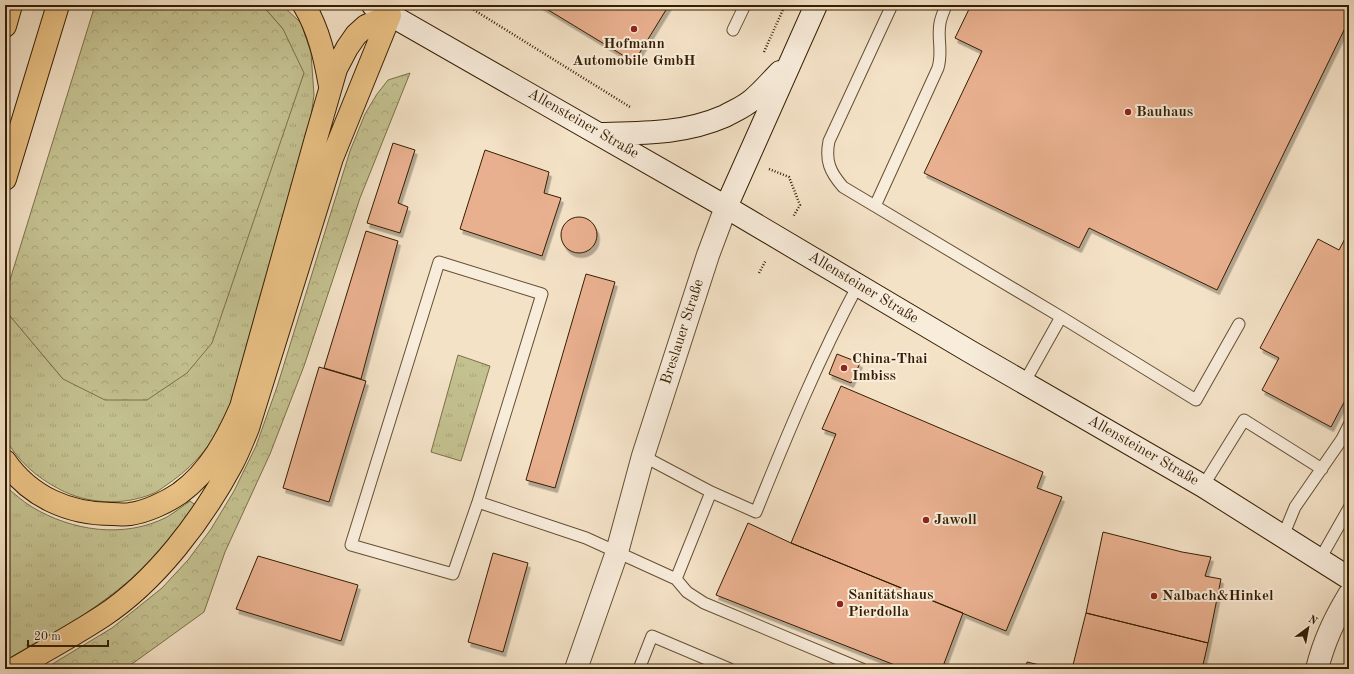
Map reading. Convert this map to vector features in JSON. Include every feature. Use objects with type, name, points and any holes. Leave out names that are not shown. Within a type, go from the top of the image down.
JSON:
[{"type":"highway","points":[[5,26],[12,5]]},
{"type":"highway","points":[[5,179],[58,5]]},
{"type":"highway","points":[[304,5],[325,54],[331,87]]},
{"type":"highway","points":[[5,461],[13,472],[36,492],[64,507],[97,514],[130,514],[159,505],[180,493],[210,464],[222,446],[241,407],[331,87],[341,58],[356,35],[386,8]]},
{"type":"highway","points":[[14,669],[104,615],[133,592],[160,566],[187,535],[213,497],[233,463],[248,428],[332,158],[386,8]]},
{"type":"street","name":"Breslauer Straße","points":[[576,669],[617,552],[643,456],[708,255],[726,207],[816,5]]},
{"type":"street","name":"Allensteiner Straße","points":[[386,8],[1024,383],[1204,486],[1349,578]]},
{"type":"street","points":[[599,134],[674,131],[718,119],[751,101],[790,63]]},
{"type":"street","points":[[1317,669],[1324,643],[1333,623],[1349,595]]},
{"type":"lane","points":[[733,30],[745,5]]},
{"type":"lane","points":[[892,5],[829,141],[827,152],[829,165],[835,177],[843,187],[1196,400],[1239,324]]},
{"type":"lane","points":[[875,206],[938,68],[941,57],[939,35],[940,22],[946,5]]},
{"type":"lane","points":[[439,262],[542,294],[478,502],[453,574],[351,545],[439,262]]},
{"type":"lane","points":[[643,456],[711,492],[756,512],[795,415],[841,316],[858,285]]},
{"type":"lane","points":[[1024,383],[1061,318]]},
{"type":"lane","points":[[1204,486],[1244,420],[1322,469]]},
{"type":"lane","points":[[1283,536],[1295,507],[1342,439],[1349,425]]},
{"type":"lane","points":[[676,579],[711,492]]},
{"type":"lane","points":[[478,502],[586,538],[676,579],[687,592],[704,603],[862,669]]},
{"type":"lane","points":[[1320,559],[1349,508]]},
{"type":"lane","points":[[639,669],[652,636],[730,669]]},
{"type":"path","points":[[466,5],[634,109]]},
{"type":"path","points":[[763,54],[786,5]]},
{"type":"green space","points":[[95,5],[262,5],[283,29],[304,73],[212,343],[187,373],[147,400],[105,400],[63,379],[5,310],[5,296]]},
{"type":"green space","points":[[262,5],[282,5],[301,23],[311,53],[314,95],[310,123],[233,399],[223,424],[210,444],[181,474],[156,492],[141,498],[117,502],[105,502],[81,498],[70,494],[59,489],[28,468],[5,438],[5,310],[63,379],[283,29]]},
{"type":"green space","points":[[410,73],[360,198],[304,366],[270,454],[225,552],[204,612],[125,669],[44,669],[112,628],[162,588],[188,560],[211,529],[234,491],[256,446],[277,387],[350,151],[365,114],[377,94],[388,80]]},
{"type":"green space","points":[[458,355],[490,366],[461,461],[431,452]]},
{"type":"green space","points":[[5,486],[28,505],[48,515],[81,527],[98,529],[116,530],[133,528],[150,524],[167,517],[190,501],[197,506],[168,544],[146,566],[108,598],[5,665]]},
{"type":"building","points":[[540,5],[669,5],[634,62]]},
{"type":"building","name":"Bauhaus","points":[[971,5],[1349,5],[1349,20],[1217,290],[1089,228],[1079,248],[924,173],[982,51],[955,38]]},
{"type":"building","points":[[393,143],[415,150],[398,203],[408,207],[400,233],[367,223]]},
{"type":"building","points":[[485,150],[549,172],[544,193],[561,198],[542,256],[460,229]]},
{"type":"building","points":[[583,217],[592,222],[596,228],[596,242],[592,248],[583,253],[575,253],[566,248],[562,242],[561,231],[566,222],[572,218]]},
{"type":"building","points":[[366,231],[398,241],[361,379],[324,368]]},
{"type":"building","points":[[1349,231],[1349,393],[1331,427],[1262,390],[1279,358],[1260,348],[1318,239],[1339,250]]},
{"type":"building","points":[[586,274],[615,282],[555,488],[526,480]]},
{"type":"building","name":"China-Thai Imbiss","points":[[837,354],[860,363],[851,383],[829,374]]},
{"type":"building","points":[[319,367],[366,381],[329,502],[283,488]]},
{"type":"building","name":"Jawoll","points":[[841,386],[1043,472],[1037,488],[1062,497],[1006,631],[791,543],[836,434],[822,429]]},
{"type":"building","name":"Sanitätshaus Pierdolla","points":[[748,523],[791,543],[963,613],[942,669],[905,669],[716,595]]},
{"type":"building","name":"Nalbach&Hinkel","points":[[1103,532],[1182,552],[1211,557],[1205,576],[1221,579],[1208,643],[1086,613]]},
{"type":"building","points":[[493,553],[528,563],[503,652],[468,642]]},
{"type":"building","points":[[258,556],[358,585],[341,641],[236,609]]},
{"type":"building","points":[[1086,613],[1208,643],[1202,669],[1072,669]]},
{"type":"building","points":[[1027,662],[1057,669],[1026,669]]},
{"type":"place","name":"Hofmann Automobile GmbH","points":[[634,29]]},
{"type":"place","name":"Bauhaus","points":[[1128,112]]},
{"type":"place","name":"China-Thai Imbiss","points":[[844,368]]},
{"type":"place","name":"Jawoll","points":[[926,520]]},
{"type":"place","name":"Nalbach&Hinkel","points":[[1154,596]]},
{"type":"place","name":"Sanitätshaus Pierdolla","points":[[840,604]]}]
